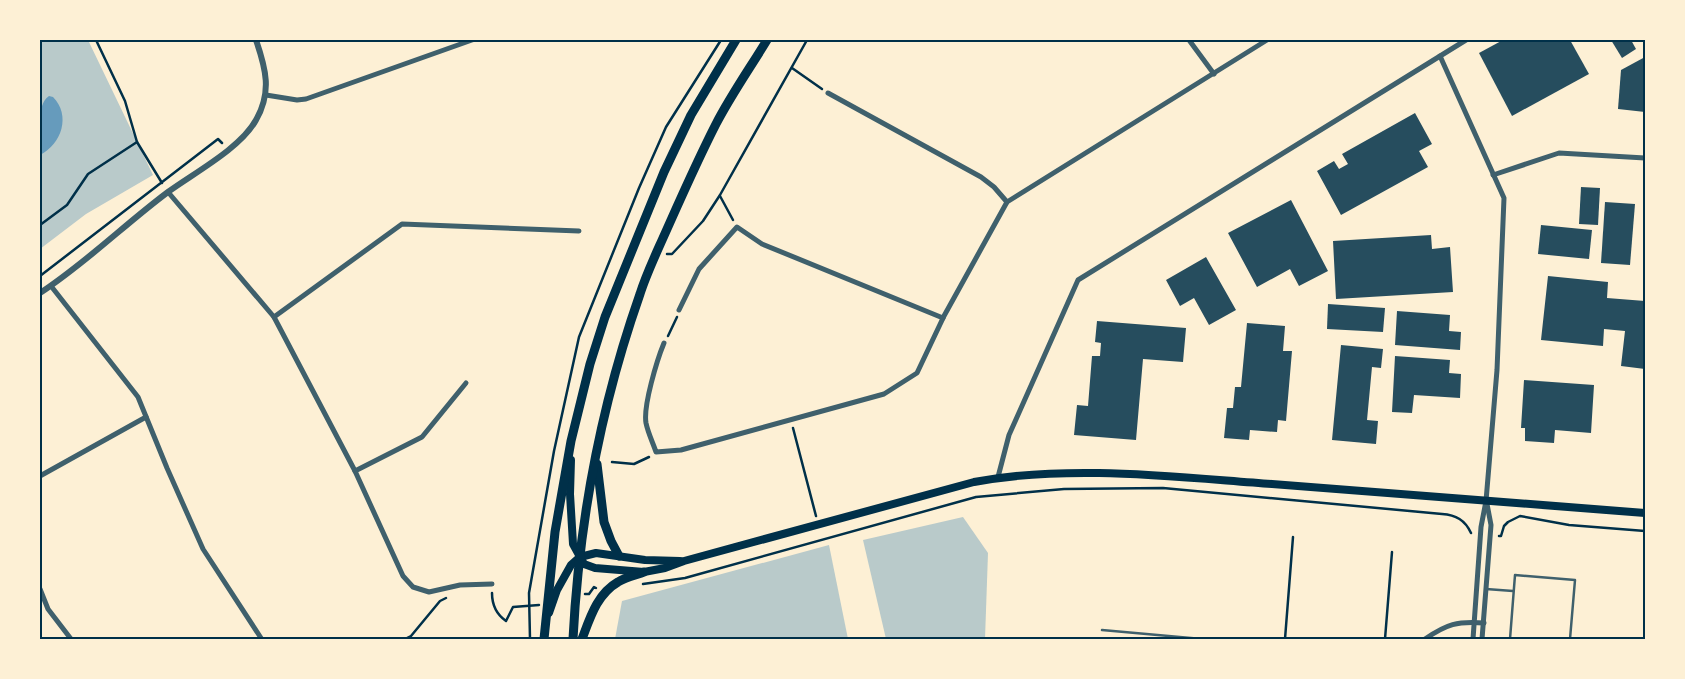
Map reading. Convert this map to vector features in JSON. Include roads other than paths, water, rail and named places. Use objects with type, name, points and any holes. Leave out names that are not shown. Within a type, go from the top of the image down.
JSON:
[{"type":"highway","points":[[544,639],[555,532],[571,441],[590,364],[616,286],[664,172],[692,115],[736,40]]},
{"type":"highway","points":[[573,639],[575,593],[596,454],[616,368],[640,292],[685,188],[717,123],[767,40]]},
{"type":"highway","points":[[596,454],[604,522],[618,556]]},
{"type":"highway","points":[[582,639],[595,606],[604,592],[619,581],[644,572]]},
{"type":"main road","points":[[571,441],[570,494],[573,544],[580,557],[584,564],[595,568],[644,572],[965,484],[998,477],[1060,474],[1148,475],[1645,513]]},
{"type":"main road","points":[[545,623],[557,590],[571,565],[580,557],[596,553],[645,560],[684,561]]},
{"type":"street","points":[[40,293],[168,192],[246,135],[256,122],[266,95],[265,67],[256,40]]},
{"type":"street","points":[[266,95],[297,100],[306,99],[472,40]]},
{"type":"street","points":[[1189,40],[1214,74]]},
{"type":"street","points":[[664,343],[658,357],[646,421],[656,452],[681,450],[884,394],[917,373],[943,318],[1007,202],[1267,40]]},
{"type":"street","points":[[998,477],[1009,436],[1078,280],[1466,40]]},
{"type":"street","points":[[1440,56],[1504,198],[1497,370],[1486,501],[1481,526],[1474,639]]},
{"type":"street","points":[[828,93],[981,177],[994,187],[1007,202]]},
{"type":"street","points":[[1493,175],[1559,153],[1645,158]]},
{"type":"street","points":[[168,192],[274,317],[355,471],[403,576],[413,587],[429,592],[460,585],[492,584]]},
{"type":"street","points":[[274,317],[402,224],[580,231]]},
{"type":"street","points":[[679,310],[699,269],[737,228],[762,244],[943,318]]},
{"type":"street","points":[[51,286],[138,397],[203,549],[261,638]]},
{"type":"street","points":[[355,471],[422,437],[466,383]]},
{"type":"street","points":[[40,476],[146,417]]},
{"type":"street","points":[[1482,639],[1491,525],[1486,501]]},
{"type":"street","points":[[40,589],[48,609],[71,639]]},
{"type":"street","points":[[1425,639],[1441,628],[1455,624],[1484,623]]},
{"type":"lane","points":[[1510,639],[1515,575],[1575,580],[1570,639]]},
{"type":"lane","points":[[1486,589],[1514,591]]},
{"type":"lane","points":[[1102,630],[1202,639]]},
{"type":"water","points":[[49,96],[53,97],[59,104],[63,120],[62,129],[54,144],[40,155],[40,115],[42,107]]}]
